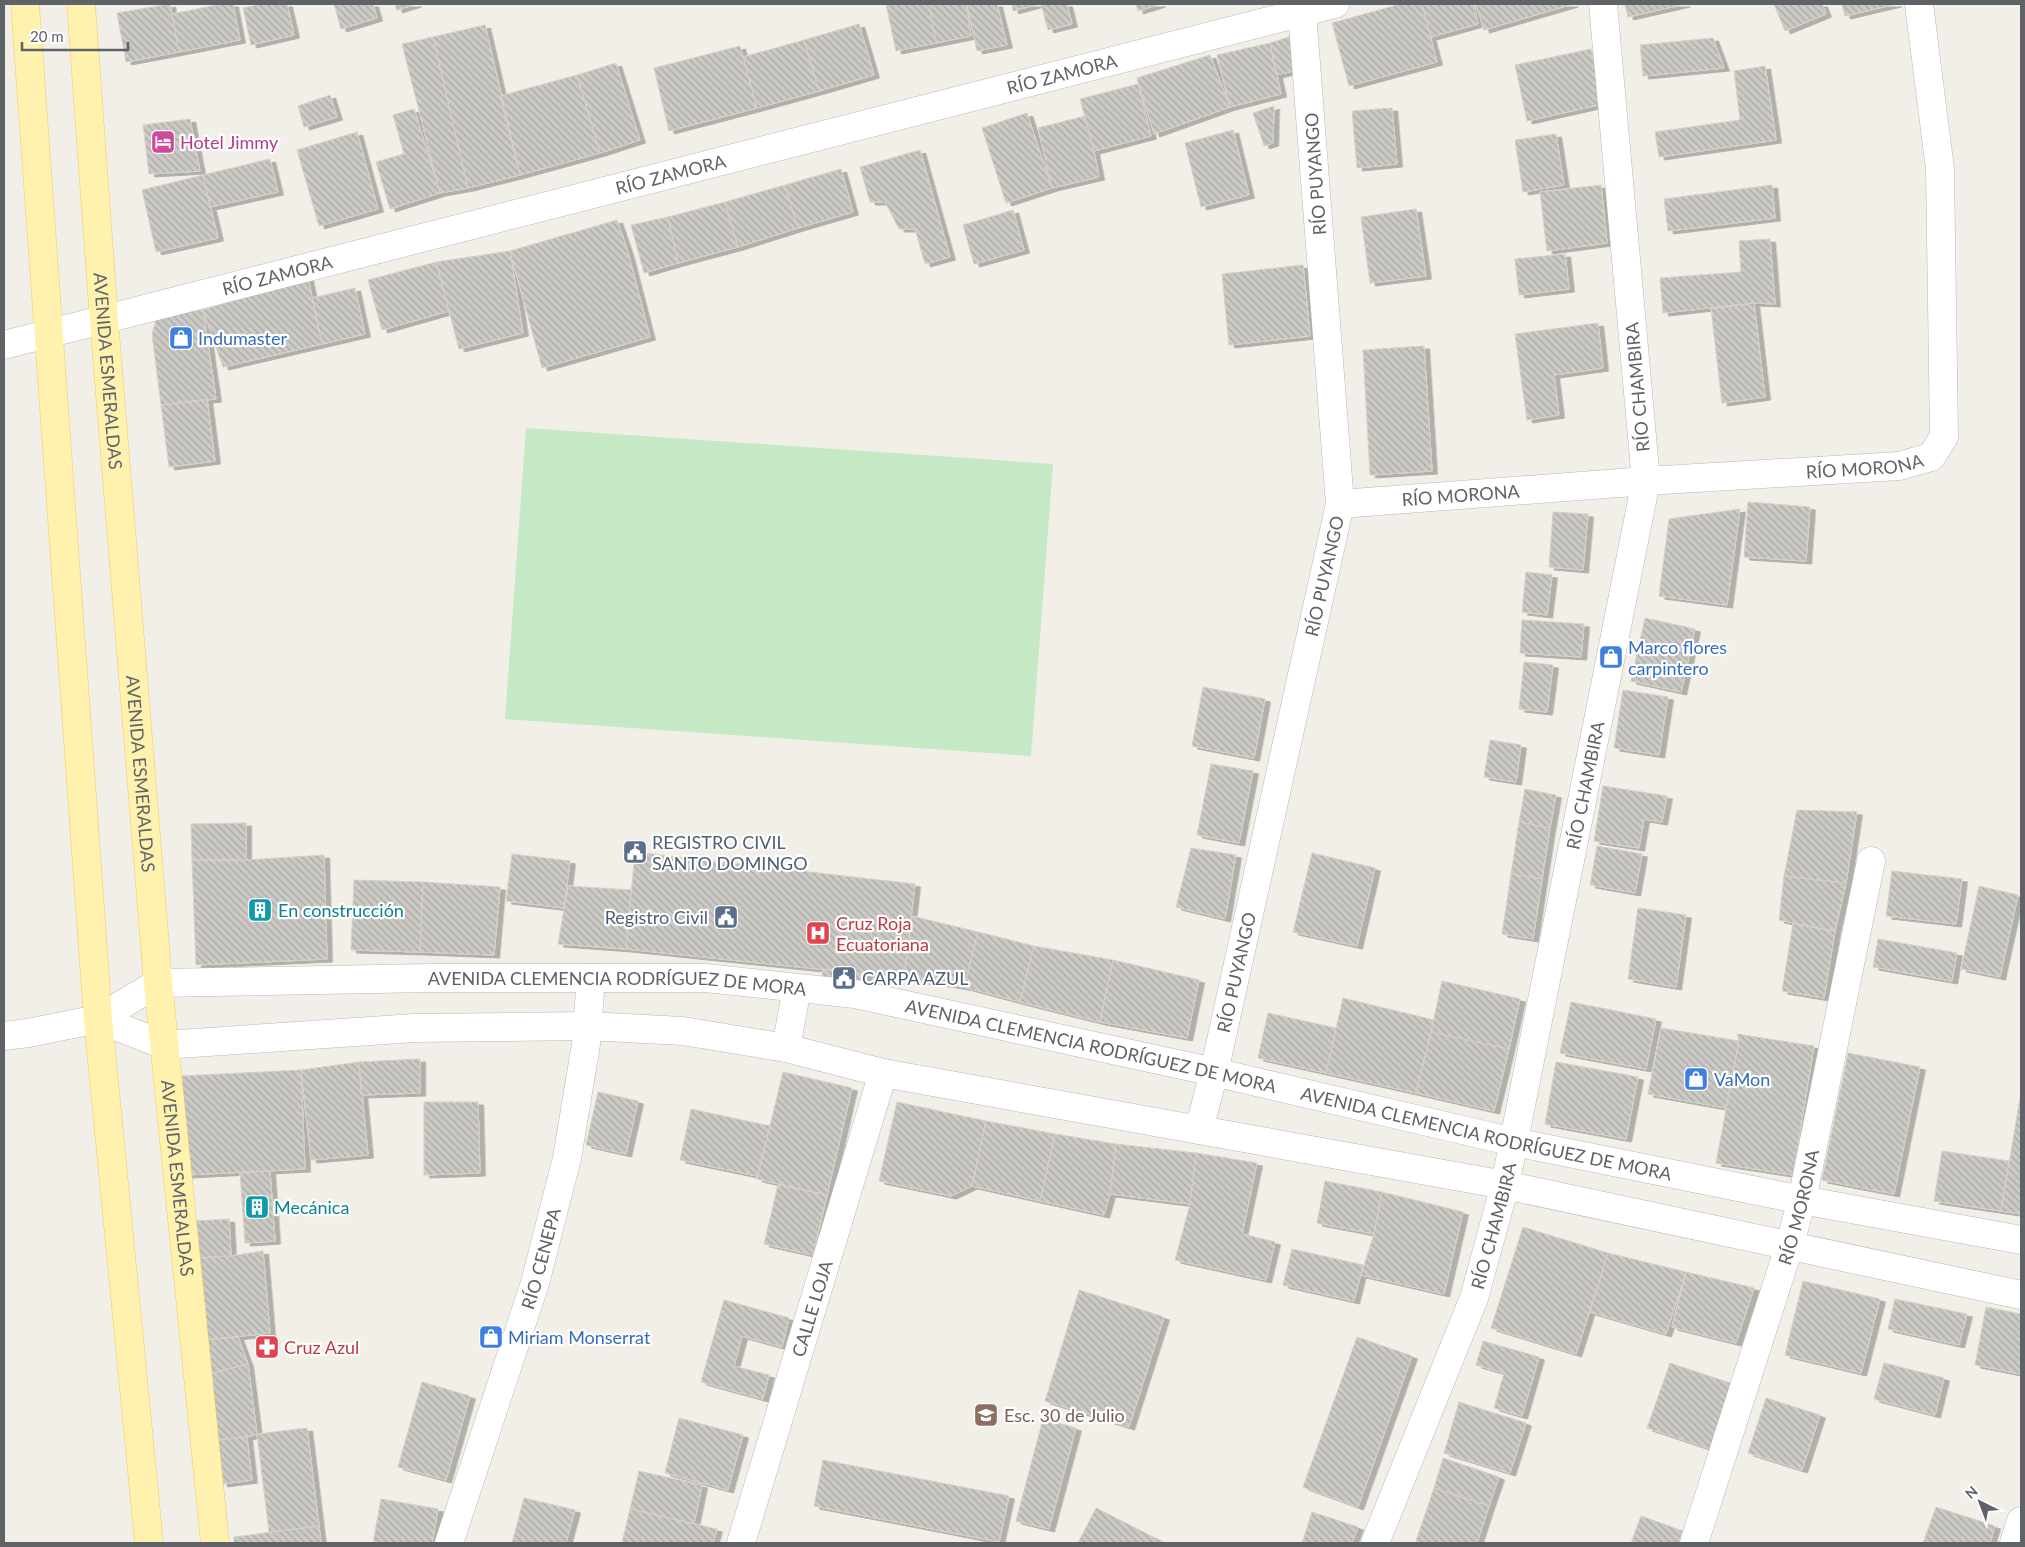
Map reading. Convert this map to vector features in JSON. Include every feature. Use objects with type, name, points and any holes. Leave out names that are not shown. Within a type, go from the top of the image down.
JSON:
[{"type":"main road","points":[[25,4],[98,1019],[149,1543]]},
{"type":"main road","name":"AVENIDA ESMERALDAS","points":[[81,4],[104,320],[158,983],[215,1543]]},
{"type":"street","name":"RÍO ZAMORA","points":[[4,345],[1336,4]]},
{"type":"street","name":"RÍO CHAMBIRA","points":[[1375,1543],[1474,1298],[1505,1185],[1646,481],[1603,4]]},
{"type":"street","name":"RÍO MORONA","points":[[1340,504],[1646,481],[1899,466],[1931,457],[1944,437],[1940,169],[1919,4]]},
{"type":"street","name":"RÍO PUYANGO","points":[[1199,1130],[1214,1072],[1340,504],[1302,12]]},
{"type":"street","name":"RÍO MORONA","points":[[1694,1543],[1789,1247],[1802,1200],[1872,861]]},
{"type":"street","name":"AVENIDA CLEMENCIA RODRÍGUEZ DE MORA","points":[[4,1036],[28,1034],[98,1019],[158,983],[431,978],[706,978],[855,994],[1214,1072],[1514,1142],[1802,1200],[2021,1240]]},
{"type":"street","name":"RÍO CENEPA","points":[[449,1543],[536,1283],[567,1158],[586,1044],[591,978]]},
{"type":"street","points":[[786,1048],[796,988]]},
{"type":"street","points":[[98,1019],[164,1045],[414,1028],[587,1026],[683,1031],[786,1048],[883,1073],[1505,1185],[2021,1295]]},
{"type":"street","name":"CALLE LOJA","points":[[741,1543],[883,1073]]},
{"type":"street","points":[[2014,1543],[2021,1521]]},
{"type":"green space","points":[[526,428],[1053,464],[1031,756],[505,719]]},
{"type":"building","points":[[170,4],[179,52],[126,62],[117,13]]},
{"type":"building","points":[[222,4],[233,4],[240,40],[179,52],[172,14]]},
{"type":"building","points":[[263,4],[287,4],[294,35],[251,45],[243,8]]},
{"type":"building","points":[[334,4],[373,4],[377,18],[341,29]]},
{"type":"building","points":[[395,4],[416,4],[397,10]]},
{"type":"building","points":[[886,4],[929,4],[936,43],[896,51]]},
{"type":"building","points":[[929,4],[966,4],[971,36],[936,43]]},
{"type":"building","points":[[967,4],[997,4],[1007,45],[977,51]]},
{"type":"building","points":[[1012,4],[1039,4],[1013,11]]},
{"type":"building","points":[[1041,4],[1067,4],[1072,24],[1048,30]]},
{"type":"building","points":[[1136,4],[1160,4],[1138,11]]},
{"type":"building","points":[[1401,4],[1422,4],[1437,62],[1349,86],[1332,23]]},
{"type":"building","points":[[1422,4],[1474,4],[1478,24],[1431,37]]},
{"type":"building","points":[[1476,4],[1573,4],[1484,30]]},
{"type":"building","points":[[1625,4],[1685,4],[1628,17]]},
{"type":"building","points":[[1774,4],[1822,4],[1826,14],[1785,31]]},
{"type":"building","points":[[1842,4],[1896,4],[1845,16]]},
{"type":"building","points":[[859,24],[874,75],[819,91],[804,40]]},
{"type":"building","points":[[485,25],[520,175],[468,188],[433,37]]},
{"type":"building","points":[[1292,36],[1302,69],[1276,75],[1270,43]]},
{"type":"building","points":[[433,37],[468,188],[440,193],[402,44]]},
{"type":"building","points":[[1713,38],[1724,68],[1643,76],[1640,45]]},
{"type":"building","points":[[804,40],[819,91],[757,108],[743,57]]},
{"type":"building","points":[[1270,43],[1281,94],[1230,107],[1217,55]]},
{"type":"building","points":[[740,46],[757,108],[669,131],[654,68]]},
{"type":"building","points":[[1591,49],[1603,104],[1527,121],[1515,65]]},
{"type":"building","points":[[1210,55],[1230,107],[1154,134],[1137,78]]},
{"type":"building","points":[[616,63],[640,140],[600,153],[577,75]]},
{"type":"building","points":[[1765,66],[1776,140],[1659,157],[1655,132],[1740,120],[1734,71]]},
{"type":"building","points":[[577,75],[600,153],[520,175],[500,96]]},
{"type":"building","points":[[1138,84],[1151,136],[1094,151],[1080,99]]},
{"type":"building","points":[[330,95],[337,117],[304,127],[298,106]]},
{"type":"building","points":[[1274,106],[1273,143],[1264,146],[1253,113]]},
{"type":"building","points":[[1392,108],[1397,164],[1357,168],[1352,111]]},
{"type":"building","points":[[414,109],[440,193],[390,209],[376,162],[404,154],[393,115]]},
{"type":"building","points":[[1027,113],[1052,188],[1006,203],[982,128]]},
{"type":"building","points":[[1085,116],[1099,177],[1052,188],[1038,128]]},
{"type":"building","points":[[190,119],[200,171],[149,174],[143,125]]},
{"type":"building","points":[[1233,130],[1249,195],[1201,207],[1185,143]]},
{"type":"building","points":[[357,132],[378,209],[319,226],[297,150]]},
{"type":"building","points":[[1556,134],[1564,185],[1523,192],[1515,140]]},
{"type":"building","points":[[920,150],[950,257],[925,264],[915,229],[899,229],[885,202],[870,202],[860,167]]},
{"type":"building","points":[[270,159],[278,192],[210,207],[203,175]]},
{"type":"building","points":[[841,169],[853,212],[798,228],[785,185]]},
{"type":"building","points":[[203,175],[218,238],[156,252],[142,190]]},
{"type":"building","points":[[785,185],[798,228],[738,247],[725,202]]},
{"type":"building","points":[[1601,185],[1607,243],[1547,251],[1540,192]]},
{"type":"building","points":[[1772,185],[1775,218],[1668,231],[1664,199]]},
{"type":"building","points":[[725,202],[738,247],[678,263],[668,217]]},
{"type":"building","points":[[1416,209],[1426,276],[1370,283],[1361,217]]},
{"type":"building","points":[[1013,210],[1024,250],[974,264],[963,225]]},
{"type":"building","points":[[668,217],[678,263],[644,273],[631,225]]},
{"type":"building","points":[[617,220],[628,252],[650,337],[542,368],[510,251]]},
{"type":"building","points":[[1770,239],[1775,304],[1754,303],[1663,313],[1660,278],[1741,272],[1739,241]]},
{"type":"building","points":[[510,251],[523,333],[459,349],[436,262]]},
{"type":"building","points":[[1565,254],[1569,289],[1519,295],[1515,259]]},
{"type":"building","points":[[436,262],[449,311],[382,330],[368,280]]},
{"type":"building","points":[[1303,265],[1310,336],[1229,345],[1222,274]]},
{"type":"building","points":[[308,278],[322,344],[223,367],[203,310]]},
{"type":"building","points":[[355,288],[365,334],[322,344],[312,298]]},
{"type":"building","points":[[1754,303],[1765,397],[1722,403],[1711,309]]},
{"type":"building","points":[[203,310],[216,399],[161,405],[152,334],[157,317]]},
{"type":"building","points":[[1598,323],[1603,368],[1554,375],[1559,415],[1527,420],[1515,334]]},
{"type":"building","points":[[1424,346],[1432,471],[1370,475],[1363,350]]},
{"type":"building","points":[[207,399],[215,461],[169,467],[161,405]]},
{"type":"building","points":[[1748,502],[1810,507],[1806,561],[1744,557]]},
{"type":"building","points":[[1740,509],[1727,605],[1659,596],[1669,519]]},
{"type":"building","points":[[1553,512],[1588,514],[1583,570],[1549,567]]},
{"type":"building","points":[[1526,572],[1552,575],[1547,615],[1522,612]]},
{"type":"building","points":[[1645,618],[1695,629],[1681,692],[1631,681]]},
{"type":"building","points":[[1522,620],[1584,624],[1581,657],[1520,653]]},
{"type":"building","points":[[1524,662],[1553,665],[1547,712],[1519,709]]},
{"type":"building","points":[[1203,687],[1265,699],[1254,758],[1192,746]]},
{"type":"building","points":[[1623,690],[1668,697],[1659,755],[1614,748]]},
{"type":"building","points":[[1490,740],[1521,745],[1516,782],[1484,777]]},
{"type":"building","points":[[1211,764],[1253,771],[1239,843],[1197,835]]},
{"type":"building","points":[[1603,786],[1667,796],[1662,822],[1644,819],[1639,848],[1594,841]]},
{"type":"building","points":[[1525,789],[1556,795],[1550,828],[1519,822]]},
{"type":"building","points":[[1797,810],[1857,812],[1846,883],[1784,876]]},
{"type":"building","points":[[1519,822],[1550,828],[1542,879],[1511,874]]},
{"type":"building","points":[[246,823],[246,860],[192,860],[191,824]]},
{"type":"building","points":[[1597,846],[1642,854],[1635,893],[1590,885]]},
{"type":"building","points":[[1191,848],[1236,855],[1225,919],[1176,907]]},
{"type":"building","name":"Registro Civil","points":[[635,852],[915,884],[904,978],[626,949]]},
{"type":"building","points":[[1312,853],[1375,868],[1357,946],[1293,932]]},
{"type":"building","points":[[512,854],[570,861],[564,908],[506,901]]},
{"type":"building","name":"En construcción","points":[[324,855],[327,959],[196,965],[192,860],[246,860]]},
{"type":"building","points":[[1892,871],[1962,879],[1956,924],[1886,916]]},
{"type":"building","points":[[1511,874],[1542,879],[1533,939],[1502,934]]},
{"type":"building","points":[[1784,876],[1846,883],[1835,931],[1779,920]]},
{"type":"building","points":[[354,880],[423,882],[420,952],[351,950]]},
{"type":"building","points":[[423,882],[500,887],[494,955],[420,952]]},
{"type":"building","points":[[568,886],[631,890],[626,949],[558,944]]},
{"type":"building","points":[[1979,886],[2018,895],[2000,977],[1961,969]]},
{"type":"building","points":[[1638,908],[1686,915],[1676,987],[1628,979]]},
{"type":"building","points":[[912,916],[978,932],[964,987],[904,978]]},
{"type":"building","points":[[1793,924],[1835,931],[1824,998],[1782,991]]},
{"type":"building","points":[[978,932],[1034,946],[1020,1002],[964,987]]},
{"type":"building","points":[[1878,939],[1957,953],[1952,981],[1873,967]]},
{"type":"building","points":[[1034,946],[1113,960],[1100,1022],[1020,1002]]},
{"type":"building","points":[[1113,960],[1199,980],[1187,1038],[1100,1022]]},
{"type":"building","name":"CARPA AZUL","points":[[823,969],[867,974],[865,987],[821,982]]},
{"type":"building","points":[[1442,981],[1520,999],[1509,1049],[1431,1032]]},
{"type":"building","points":[[1343,998],[1434,1020],[1416,1093],[1326,1073]]},
{"type":"building","points":[[1571,1002],[1656,1019],[1646,1069],[1560,1053]]},
{"type":"building","points":[[1268,1013],[1336,1028],[1326,1073],[1258,1058]]},
{"type":"building","points":[[1661,1028],[1739,1041],[1726,1108],[1648,1094]]},
{"type":"building","points":[[1431,1032],[1509,1049],[1494,1111],[1416,1093]]},
{"type":"building","points":[[1737,1034],[1814,1046],[1793,1175],[1716,1163],[1739,1041]]},
{"type":"building","points":[[1848,1053],[1920,1067],[1894,1194],[1822,1180]]},
{"type":"building","points":[[420,1059],[420,1093],[361,1095],[359,1062]]},
{"type":"building","points":[[359,1062],[368,1155],[311,1160],[301,1070]]},
{"type":"building","points":[[1556,1062],[1638,1077],[1626,1139],[1545,1124]]},
{"type":"building","points":[[301,1070],[305,1169],[185,1175],[180,1076]]},
{"type":"building","points":[[783,1072],[852,1088],[827,1195],[757,1179]]},
{"type":"building","points":[[598,1092],[638,1101],[626,1154],[586,1145]]},
{"type":"building","points":[[2021,1098],[2021,1214],[2001,1211]]},
{"type":"building","points":[[424,1102],[478,1102],[480,1173],[424,1175]]},
{"type":"building","points":[[897,1102],[986,1121],[972,1186],[951,1196],[879,1181]]},
{"type":"building","points":[[691,1109],[770,1126],[757,1176],[680,1160]]},
{"type":"building","points":[[986,1121],[1055,1134],[1040,1201],[972,1186]]},
{"type":"building","points":[[1055,1134],[1116,1144],[1110,1194],[1104,1215],[1040,1201]]},
{"type":"building","points":[[1116,1144],[1196,1153],[1190,1204],[1110,1194]]},
{"type":"building","points":[[1942,1151],[2009,1161],[2001,1211],[1934,1201]]},
{"type":"building","points":[[1196,1153],[1257,1163],[1242,1234],[1275,1242],[1266,1280],[1175,1260],[1190,1204]]},
{"type":"building","name":"Mecánica","points":[[270,1171],[275,1241],[245,1243],[240,1173]]},
{"type":"building","points":[[1325,1181],[1382,1192],[1374,1234],[1317,1223]]},
{"type":"building","points":[[778,1185],[827,1195],[813,1255],[764,1244]]},
{"type":"building","points":[[1382,1192],[1463,1212],[1444,1294],[1361,1275],[1374,1234]]},
{"type":"building","points":[[229,1219],[231,1256],[197,1258],[195,1221]]},
{"type":"building","points":[[1523,1227],[1608,1253],[1576,1354],[1491,1328]]},
{"type":"building","points":[[1292,1249],[1363,1265],[1354,1301],[1283,1285]]},
{"type":"building","points":[[263,1251],[270,1333],[206,1340],[197,1258],[231,1256]]},
{"type":"building","points":[[1608,1253],[1686,1272],[1666,1334],[1590,1312]]},
{"type":"building","points":[[1686,1272],[1754,1288],[1736,1343],[1672,1327]]},
{"type":"building","points":[[1803,1281],[1880,1299],[1861,1373],[1785,1355]]},
{"type":"building","points":[[1079,1290],[1164,1317],[1129,1427],[1045,1401]]},
{"type":"building","points":[[1895,1299],[1967,1314],[1959,1345],[1888,1329]]},
{"type":"building","points":[[724,1300],[789,1318],[782,1347],[742,1336],[734,1366],[769,1375],[763,1399],[701,1382]]},
{"type":"building","points":[[1986,1307],[2021,1314],[2021,1374],[1975,1365]]},
{"type":"building","points":[[238,1337],[248,1364],[204,1375],[206,1340]]},
{"type":"building","points":[[1357,1337],[1412,1356],[1358,1507],[1303,1487]]},
{"type":"building","points":[[1483,1341],[1539,1357],[1522,1416],[1494,1408],[1504,1373],[1476,1365]]},
{"type":"building","points":[[1670,1363],[1739,1386],[1716,1451],[1647,1428]]},
{"type":"building","points":[[1884,1363],[1944,1378],[1935,1415],[1874,1399]]},
{"type":"building","points":[[248,1364],[257,1434],[247,1437],[216,1440],[204,1375]]},
{"type":"building","points":[[422,1382],[470,1396],[446,1480],[398,1467]]},
{"type":"building","points":[[1766,1398],[1820,1415],[1802,1470],[1748,1453]]},
{"type":"building","points":[[1459,1402],[1526,1423],[1510,1473],[1444,1453]]},
{"type":"building","points":[[679,1418],[743,1435],[728,1490],[665,1473]]},
{"type":"building","points":[[1043,1419],[1076,1428],[1049,1529],[1016,1521]]},
{"type":"building","points":[[307,1428],[319,1526],[269,1532],[257,1434]]},
{"type":"building","points":[[247,1437],[252,1480],[222,1484],[216,1440]]},
{"type":"building","points":[[1443,1458],[1499,1477],[1489,1506],[1434,1488]]},
{"type":"building","points":[[823,1460],[1009,1496],[999,1542],[814,1506]]},
{"type":"building","points":[[639,1471],[702,1485],[694,1524],[630,1509]]},
{"type":"building","points":[[1434,1488],[1489,1506],[1477,1543],[1423,1543],[1416,1541]]},
{"type":"building","points":[[524,1498],[575,1510],[566,1543],[512,1543]]},
{"type":"building","points":[[381,1499],[438,1509],[432,1543],[373,1543]]},
{"type":"building","points":[[1936,1507],[1995,1526],[1990,1543],[1923,1543]]},
{"type":"building","points":[[1096,1508],[1165,1543],[1078,1543]]},
{"type":"building","points":[[630,1509],[717,1529],[713,1543],[622,1543]]},
{"type":"building","points":[[1312,1512],[1358,1527],[1352,1543],[1302,1543]]},
{"type":"building","points":[[1641,1516],[1683,1531],[1678,1543],[1631,1543]]},
{"type":"building","points":[[319,1526],[321,1543],[234,1543],[234,1537]]},
{"type":"place","name":"Hotel Jimmy","points":[[163,142]]},
{"type":"place","name":"Indumaster","points":[[181,338]]},
{"type":"place","name":"Marco flores carpintero","points":[[1611,657]]},
{"type":"place","name":"REGISTRO CIVIL SANTO DOMINGO","points":[[635,852]]},
{"type":"place","name":"En construcción","points":[[260,910]]},
{"type":"place","name":"Registro Civil","points":[[726,917]]},
{"type":"place","name":"Cruz Roja Ecuatoriana","points":[[818,933]]},
{"type":"place","name":"CARPA AZUL","points":[[844,978]]},
{"type":"place","name":"VaMon","points":[[1696,1079]]},
{"type":"place","name":"Mecánica","points":[[257,1207]]},
{"type":"place","name":"Miriam Monserrat","points":[[491,1337]]},
{"type":"place","name":"Cruz Azul","points":[[267,1347]]},
{"type":"place","name":"Esc. 30 de Julio","points":[[986,1415]]}]
